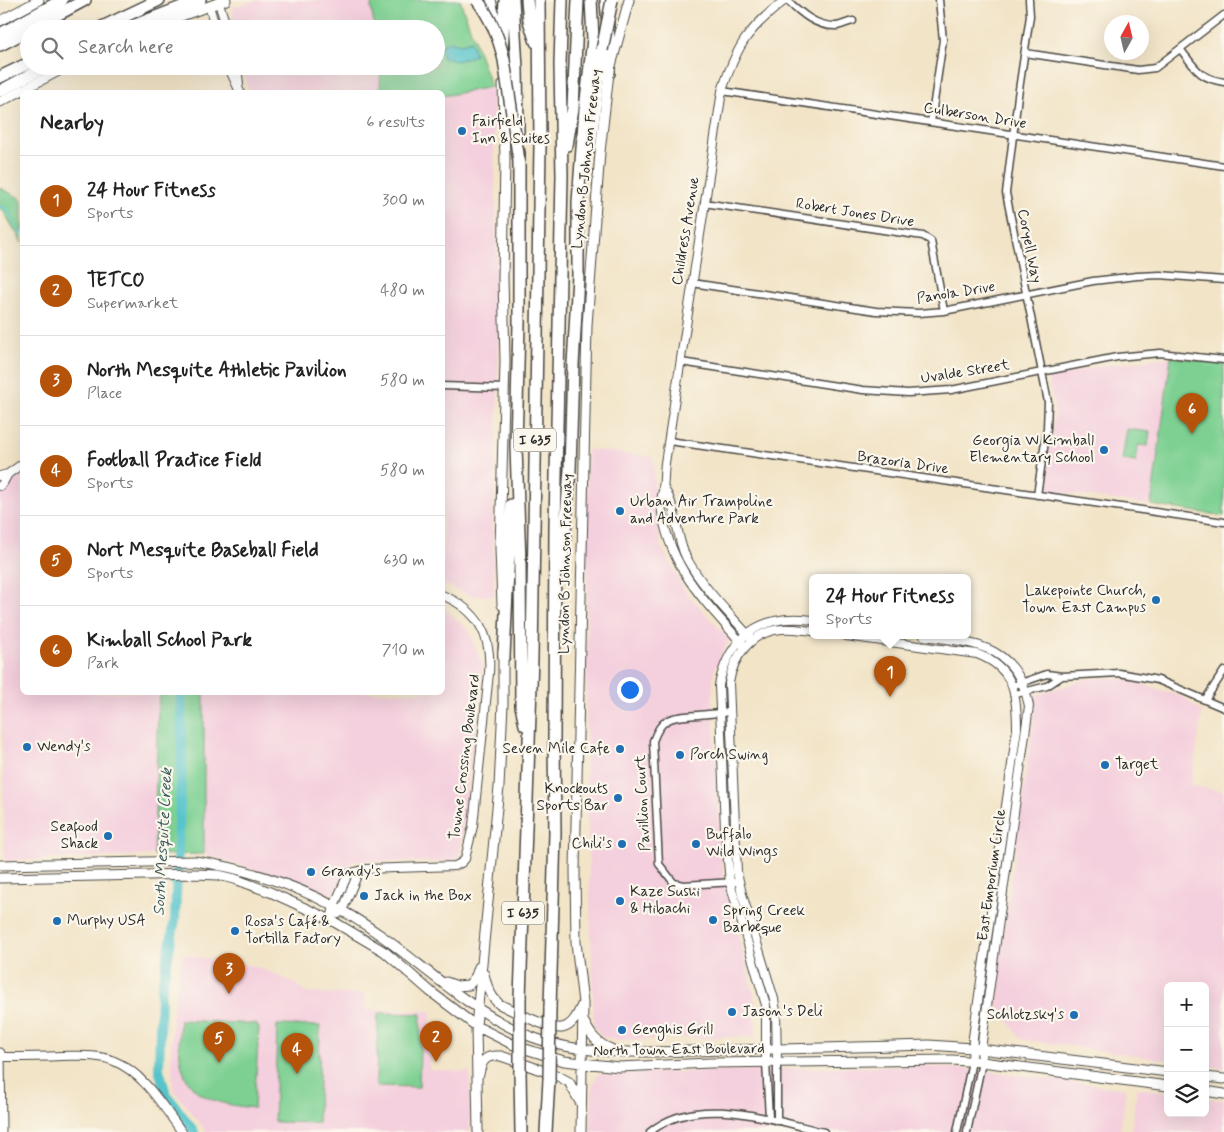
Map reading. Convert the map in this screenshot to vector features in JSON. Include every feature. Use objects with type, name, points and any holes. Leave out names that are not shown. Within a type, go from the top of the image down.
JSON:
[{"type":"highway","points":[[26,20],[62,0]]},
{"type":"highway","points":[[47,20],[85,0]]},
{"type":"highway","points":[[117,20],[159,0]]},
{"type":"highway","points":[[477,0],[484,8],[500,44],[519,161]]},
{"type":"highway","points":[[502,64],[504,0]]},
{"type":"highway","points":[[513,0],[518,69],[519,324],[516,463],[520,564],[521,706],[529,748]]},
{"type":"highway","points":[[527,0],[529,21],[540,55]]},
{"type":"highway","name":"I 635","points":[[521,1129],[520,998],[529,748],[539,232],[539,0]]},
{"type":"highway","name":"Lyndon B Johnson Freeway","points":[[546,1132],[555,833],[555,607],[562,176],[560,64],[562,0]]},
{"type":"highway","points":[[562,176],[573,108],[578,0]]},
{"type":"highway","points":[[555,607],[561,578],[569,479],[579,226],[585,202],[594,110],[597,50],[591,0]]},
{"type":"highway","points":[[606,0],[609,73]]},
{"type":"highway","points":[[597,50],[612,0]]},
{"type":"highway","points":[[153,20],[205,3]]},
{"type":"highway","points":[[0,34],[20,23]]},
{"type":"highway","points":[[0,45],[20,34]]},
{"type":"highway","points":[[0,77],[20,67]]},
{"type":"highway","points":[[0,92],[31,75]]},
{"type":"highway","points":[[504,656],[512,501],[516,463]]},
{"type":"main road","points":[[0,21],[39,0]]},
{"type":"main road","points":[[478,1132],[476,1026],[499,787],[504,656],[500,548],[505,388],[503,248],[505,160],[502,64],[497,25],[491,0]]},
{"type":"main road","name":"Lyndon B Johnson Freeway","points":[[581,1132],[583,1003],[576,942],[575,870],[587,325],[600,152],[609,73],[629,0]]},
{"type":"main road","points":[[166,20],[205,3],[223,1]]},
{"type":"main road","points":[[23,90],[51,75]]},
{"type":"main road","points":[[0,102],[20,91]]},
{"type":"main road","name":"North Town East Boulevard","points":[[0,866],[195,861],[225,866],[268,878],[338,908],[381,936],[478,1008],[523,1034],[553,1044],[582,1050],[776,1049],[929,1045],[981,1049],[1164,1071]]},
{"type":"main road","points":[[88,877],[91,864]]},
{"type":"main road","name":"North Town East Boulevard","points":[[0,878],[218,874],[264,890],[332,920],[385,952],[431,992],[476,1026],[516,1046],[538,1054],[582,1064],[619,1067],[766,1062],[952,1060],[977,1061],[1164,1086]]},
{"type":"main road","points":[[264,890],[268,878]]},
{"type":"main road","points":[[483,962],[488,991],[492,998],[499,1004],[550,1027],[562,1028],[571,1024],[583,1003]]},
{"type":"main road","points":[[439,979],[457,986],[469,985],[483,962]]},
{"type":"main road","points":[[583,1020],[590,1032],[603,1046],[618,1051]]},
{"type":"main road","points":[[0,1052],[1,1132]]},
{"type":"main road","points":[[477,1088],[481,1064],[488,1057],[493,1055],[501,1056],[558,1076],[569,1082],[581,1105]]},
{"type":"main road","points":[[1135,1067],[1135,1082]]},
{"type":"main road","points":[[1209,1077],[1224,1079]]},
{"type":"main road","points":[[1209,1092],[1224,1094]]},
{"type":"street","points":[[786,0],[806,18],[818,22],[838,26],[853,21]]},
{"type":"street","name":"Childress Avenue","points":[[745,647],[691,584],[676,559],[666,528],[661,502],[668,441],[722,91],[742,41],[754,26],[786,0]]},
{"type":"street","points":[[931,122],[943,40],[939,0]]},
{"type":"street","name":"Coryell Way","points":[[1029,0],[1030,16],[1006,193],[1048,402],[1037,495]]},
{"type":"street","points":[[223,1],[226,20]]},
{"type":"street","points":[[205,3],[212,20]]},
{"type":"street","points":[[1024,54],[1138,70],[1155,68],[1181,50],[1224,15]]},
{"type":"street","points":[[1181,50],[1202,76],[1224,82]]},
{"type":"street","points":[[232,75],[240,90]]},
{"type":"street","points":[[238,75],[240,90]]},
{"type":"street","name":"Culberson Drive","points":[[722,91],[1224,166]]},
{"type":"street","name":"Robert Jones Drive","points":[[704,203],[924,236],[931,241],[944,311]]},
{"type":"street","name":"Panola Drive","points":[[692,283],[876,311],[919,314],[944,311],[1093,281],[1137,276],[1160,275],[1224,280]]},
{"type":"street","name":"Uvalde Street","points":[[681,362],[863,390],[908,393],[951,390],[1094,360],[1139,355],[1178,354],[1224,360]]},
{"type":"street","points":[[445,386],[505,388]]},
{"type":"street","name":"Brazoria Drive","points":[[668,441],[1224,522]]},
{"type":"street","points":[[0,486],[3,483],[4,475],[20,465]]},
{"type":"street","points":[[663,488],[671,498],[678,532],[686,556],[700,579],[750,637]]},
{"type":"street","points":[[691,584],[700,579]]},
{"type":"street","name":"Towne Crossing Boulevard","points":[[332,920],[338,908],[348,874],[360,870],[455,866],[461,864],[467,852],[473,826],[489,649],[483,631],[472,614],[456,600],[445,596]]},
{"type":"street","points":[[769,1118],[766,1062],[766,1005],[737,872],[728,683],[735,661],[750,637],[768,622],[785,618],[809,620]]},
{"type":"street","points":[[777,1121],[776,1011],[774,999],[730,882],[719,686],[722,669],[729,653],[739,640],[782,629],[809,631]]},
{"type":"street","points":[[875,639],[977,654],[986,657],[1002,668],[1009,677],[1016,694],[1047,686],[1062,676]]},
{"type":"street","points":[[933,647],[934,639]]},
{"type":"street","points":[[947,639],[972,643],[994,651],[1011,665],[1026,692]]},
{"type":"street","points":[[1205,700],[1224,671]]},
{"type":"street","points":[[1012,686],[1047,674],[1062,676],[1129,675],[1158,680],[1224,708]]},
{"type":"street","name":"East Emporium Circle","points":[[977,1061],[981,1049],[1021,770],[1029,706],[1026,692]]},
{"type":"street","name":"East Emporium Circle","points":[[977,1061],[972,1048],[1017,728],[1016,694]]},
{"type":"street","name":"Pavillion Court","points":[[730,712],[673,717],[663,722],[657,729],[653,742],[659,864],[674,883],[684,885],[740,882]]},
{"type":"street","points":[[1011,769],[1021,770]]},
{"type":"street","points":[[724,798],[734,797]]},
{"type":"street","points":[[998,859],[1008,860]]},
{"type":"street","points":[[988,931],[998,933]]},
{"type":"street","points":[[0,1057],[86,1056],[105,1057],[116,1061],[145,1083],[182,1132]]},
{"type":"street","points":[[957,1132],[977,1061]]},
{"type":"street","points":[[966,1132],[977,1061]]},
{"type":"street","points":[[650,1132],[662,1123],[693,1113],[722,1113],[769,1118],[824,1132]]},
{"type":"shaded area","points":[[257,0],[461,1],[491,87],[493,101],[499,324],[493,526],[494,596],[472,596],[445,585],[445,90],[249,90],[245,75],[445,75],[445,20],[231,20],[230,18],[234,17],[233,7]]},
{"type":"shaded area","name":"Georgia W Kimball Elementary School","points":[[1171,357],[1151,505],[1043,490],[1055,411],[1048,378],[1100,366]]},
{"type":"shaded area","points":[[587,449],[653,457],[655,503],[661,546],[685,591],[730,640],[714,671],[712,694],[721,850],[725,886],[754,994],[756,1036],[617,1040],[603,1037],[594,1026],[586,782]]},
{"type":"shaded area","points":[[20,475],[20,695],[160,695],[158,704],[154,855],[5,861],[0,636],[0,492]]},
{"type":"shaded area","points":[[445,609],[468,630],[483,667],[474,728],[460,857],[449,862],[352,861],[334,895],[204,854],[204,695],[445,695]]},
{"type":"shaded area","points":[[1090,678],[1126,679],[1183,697],[1202,712],[1191,786],[1224,791],[1224,1068],[1209,1066],[1209,982],[1164,982],[1164,1059],[1021,1039],[994,1001],[1034,714],[1032,696]]},
{"type":"shaded area","points":[[182,954],[254,966],[293,982],[307,993],[366,994],[366,1010],[431,1011],[429,1070],[470,1072],[470,1132],[207,1132],[173,1089],[171,1051],[173,1008]]},
{"type":"shaded area","points":[[915,1065],[987,1071],[1126,1089],[1120,1132],[590,1132],[592,1087],[598,1074]]},
{"type":"shaded area","points":[[1137,1088],[1164,1091],[1164,1117],[1209,1117],[1209,1098],[1224,1100],[1224,1132],[1131,1132]]},
{"type":"green space","points":[[372,0],[460,0],[491,87],[445,96],[445,90],[380,90],[381,75],[445,75],[445,20],[373,20],[371,8]]},
{"type":"green space","points":[[0,188],[20,198],[20,240],[4,212],[0,209]]},
{"type":"green space","points":[[1171,357],[1224,363],[1224,516],[1151,505]]},
{"type":"green space","points":[[1127,429],[1150,432],[1148,446],[1138,445],[1136,462],[1122,460]]},
{"type":"green space","points":[[160,695],[204,695],[204,854],[154,855],[158,704]]},
{"type":"green space","points":[[378,1013],[421,1014],[419,1087],[376,1086]]},
{"type":"green space","points":[[180,1020],[256,1024],[259,1028],[254,1108],[215,1101],[201,1094],[191,1085],[184,1074],[180,1059]]},
{"type":"green space","points":[[277,1025],[320,1026],[318,1123],[274,1122]]},
{"type":"water","points":[[449,41],[461,44],[471,41],[475,55],[457,61],[451,60],[449,57],[448,59],[445,58],[445,44]]},
{"type":"waterway","points":[[0,206],[7,209],[20,232]]},
{"type":"waterway","name":"South Mesquite Creek","points":[[181,695],[182,760],[175,919],[161,993],[159,1069],[166,1094],[194,1132]]},
{"type":"place","name":"Fairfield Inn & Suites","points":[[462,131]]},
{"type":"place","name":"Kimball School Park","points":[[1192,434]]},
{"type":"place","name":"Georgia W Kimball Elementary School","points":[[1104,450]]},
{"type":"place","name":"Urban Air Trampoline and Adventure Park","points":[[620,511]]},
{"type":"place","name":"Lakepointe Church, Town East Campus","points":[[1156,600]]},
{"type":"place","name":"24 Hour Fitness","points":[[890,697]]},
{"type":"place","name":"Wendy's","points":[[27,747]]},
{"type":"place","name":"Seven Mile Cafe","points":[[620,749]]},
{"type":"place","name":"Porch Swing","points":[[680,755]]},
{"type":"place","name":"Target","points":[[1105,765]]},
{"type":"place","name":"Knockouts Sports Bar","points":[[618,798]]},
{"type":"place","name":"Seafood Shack","points":[[108,836]]},
{"type":"place","name":"Chili's","points":[[622,844]]},
{"type":"place","name":"Buffalo Wild Wings","points":[[696,844]]},
{"type":"place","name":"Grandy's","points":[[311,872]]},
{"type":"place","name":"Jack in the Box","points":[[364,896]]},
{"type":"place","name":"Kaze Sushi & Hibachi","points":[[620,901]]},
{"type":"place","name":"Spring Creek Barbeque","points":[[713,920]]},
{"type":"place","name":"Murphy USA","points":[[57,921]]},
{"type":"place","name":"Rosa's Café & Tortilla Factory","points":[[235,931]]},
{"type":"place","name":"North Mesquite Athletic Pavilion","points":[[229,994]]},
{"type":"place","name":"Jason's Deli","points":[[732,1012]]},
{"type":"place","name":"Schlotzsky's","points":[[1074,1015]]},
{"type":"place","name":"Genghis Grill","points":[[622,1030]]},
{"type":"place","name":"TETCO","points":[[436,1062]]},
{"type":"place","name":"Nort Mesquite Baseball Field","points":[[219,1063]]},
{"type":"place","name":"Football Practice Field","points":[[297,1074]]}]
